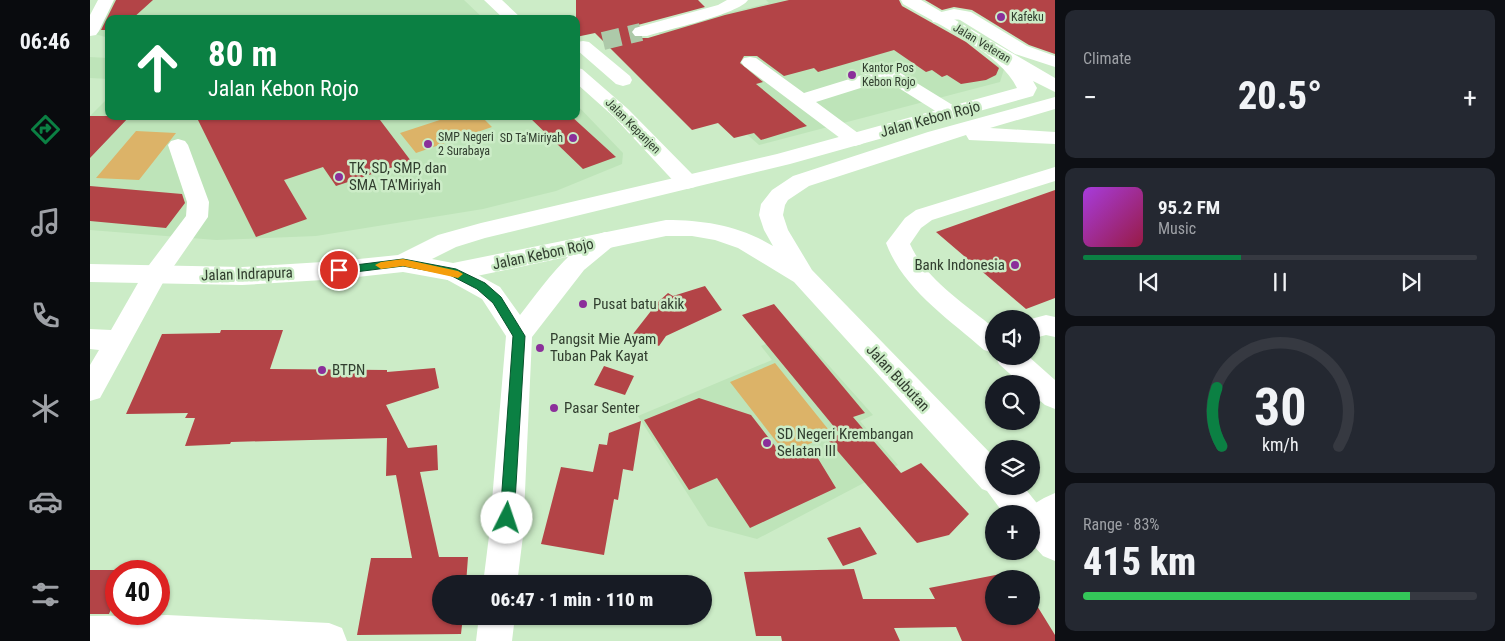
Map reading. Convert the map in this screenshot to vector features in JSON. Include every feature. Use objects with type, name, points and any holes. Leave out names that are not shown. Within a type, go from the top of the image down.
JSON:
[{"type":"main road","name":"Jalan Veteran","points":[[909,0],[1055,86]]},
{"type":"main road","points":[[994,51],[1055,70]]},
{"type":"main road","name":"Jalan Kebon Rojo","points":[[403,263],[447,241],[482,231],[855,140],[1026,92],[1027,88],[1022,77],[994,51]]},
{"type":"main road","name":"Jalan Kebon Rojo","points":[[803,276],[776,230],[771,215],[773,204],[780,195],[800,181],[1055,103]]},
{"type":"main road","points":[[936,138],[1005,134],[1055,138]]},
{"type":"main road","name":"Jalan Kebon Rojo","points":[[403,263],[453,272],[666,228],[692,228],[718,232],[747,242],[803,276]]},
{"type":"main road","name":"Jalan Indrapura","points":[[90,273],[242,276],[339,270],[403,263]]},
{"type":"main road","name":"Jalan Bubutan","points":[[803,276],[985,469]]},
{"type":"main road","points":[[1011,495],[1022,505]]},
{"type":"street","points":[[95,36],[106,0]]},
{"type":"street","points":[[492,0],[509,15]]},
{"type":"street","points":[[641,32],[724,8],[740,0]]},
{"type":"street","points":[[939,18],[954,14],[965,16],[1021,50],[1055,62]]},
{"type":"street","points":[[580,47],[603,42]]},
{"type":"street","points":[[580,47],[619,77],[581,78]]},
{"type":"street","points":[[750,62],[855,140]]},
{"type":"street","points":[[802,100],[888,74],[952,113]]},
{"type":"street","name":"Jalan Kepanjen","points":[[581,78],[621,113],[687,182]]},
{"type":"street","points":[[90,390],[155,275],[197,217],[199,209],[178,145]]},
{"type":"street","points":[[985,335],[929,286],[904,260],[898,244],[913,223],[924,215],[1055,174]]},
{"type":"street","points":[[501,575],[506,536],[519,336],[575,264],[605,240]]},
{"type":"street","points":[[453,272],[491,293],[519,336]]},
{"type":"street","points":[[1040,327],[1046,325],[1055,327]]},
{"type":"street","points":[[90,339],[119,341]]},
{"type":"street","points":[[1019,365],[1055,397]]},
{"type":"street","points":[[494,641],[496,625]]},
{"type":"street","points":[[90,634],[168,633],[329,641]]},
{"type":"shaded area","points":[[108,0],[464,0],[480,15],[105,15],[105,37],[91,33]]},
{"type":"shaded area","name":"Kantor Pos Kebon Rojo","points":[[766,0],[888,0],[1004,69],[1000,82],[759,145],[723,113],[682,53],[655,30],[769,3]]},
{"type":"shaded area","points":[[90,57],[105,58],[105,79],[90,78]]},
{"type":"shaded area","name":"TK, SD, SMP, dan SMA TA'Miriyah","points":[[105,101],[105,120],[580,120],[580,108],[623,153],[622,164],[556,191],[483,209],[316,236],[216,240],[90,230],[90,116]]},
{"type":"shaded area","points":[[440,120],[485,120],[492,127],[416,153],[400,133]]},
{"type":"shaded area","points":[[136,131],[176,133],[139,180],[96,178]]},
{"type":"shaded area","name":"SD Negeri Krembangan Selatan III","points":[[798,331],[873,415],[860,421],[898,465],[757,539],[708,526],[638,416],[772,360],[761,346]]},
{"type":"shaded area","points":[[775,363],[832,434],[786,454],[730,382]]},
{"type":"building","points":[[116,0],[153,0],[136,15],[108,15]]},
{"type":"building","name":"Kantor Pos Kebon Rojo","points":[[576,0],[698,0],[705,7],[634,26],[630,32],[635,38],[648,38],[725,15],[789,0],[899,0],[902,6],[966,42],[999,68],[996,75],[986,80],[961,84],[947,75],[942,77],[932,70],[926,72],[894,50],[818,72],[814,68],[784,76],[757,56],[744,56],[740,63],[763,82],[756,84],[807,126],[761,140],[754,133],[734,138],[718,123],[692,130],[595,33],[580,36],[580,15],[576,15]]},
{"type":"building","points":[[925,0],[1055,0],[1055,54],[1029,45],[972,10],[954,7],[942,10]]},
{"type":"building","points":[[105,22],[105,30],[101,30]]},
{"type":"building","points":[[90,116],[105,116],[105,120],[126,120],[90,158]]},
{"type":"building","points":[[198,120],[380,120],[411,161],[336,186],[323,167],[284,180],[307,219],[256,237]]},
{"type":"building","name":"SD Ta'Miriyah","points":[[532,120],[575,120],[616,157],[583,169]]},
{"type":"building","points":[[90,186],[182,194],[185,203],[166,228],[90,221]]},
{"type":"building","name":"Bank Indonesia","points":[[1055,190],[1055,298],[1026,309],[936,232]]},
{"type":"building","points":[[705,286],[722,310],[666,336],[659,346],[633,334],[658,302],[668,293],[673,296]]},
{"type":"building","points":[[774,304],[865,413],[853,417],[901,473],[921,463],[969,514],[949,535],[917,543],[828,440],[840,434],[742,315]]},
{"type":"building","points":[[221,330],[283,330],[270,369],[387,370],[387,372],[435,368],[439,388],[386,405],[408,448],[437,445],[438,470],[420,472],[439,557],[468,557],[467,575],[432,575],[432,625],[462,625],[461,634],[357,635],[371,558],[412,558],[396,475],[386,476],[387,438],[231,442],[230,444],[185,446],[195,418],[185,418],[188,413],[126,414],[162,334],[220,333]]},
{"type":"building","points":[[604,366],[634,376],[625,395],[594,385]]},
{"type":"building","points":[[699,398],[751,415],[785,459],[811,447],[836,488],[750,528],[717,478],[689,490],[644,420]]},
{"type":"building","points":[[641,421],[633,471],[623,469],[618,500],[614,499],[604,555],[541,544],[561,467],[593,472],[599,444],[607,445],[609,433]]},
{"type":"building","points":[[860,527],[877,554],[843,566],[827,538]]},
{"type":"building","points":[[854,569],[863,599],[935,599],[929,588],[985,577],[985,625],[1040,625],[1040,611],[1055,635],[1055,641],[962,641],[956,627],[894,628],[900,641],[782,641],[781,636],[756,636],[744,572]]},
{"type":"building","points":[[90,570],[105,570],[105,614],[90,614]]},
{"type":"tunnel","points":[[603,41],[641,32]]},
{"type":"slow traffic","points":[[381,265],[403,263],[458,274]]},
{"type":"place","name":"Kafeku","points":[[1001,17]]},
{"type":"place","name":"Kantor Pos Kebon Rojo","points":[[852,75]]},
{"type":"place","name":"SD Ta'Miriyah","points":[[573,138]]},
{"type":"place","name":"SMP Negeri 2 Surabaya","points":[[428,144]]},
{"type":"place","name":"TK, SD, SMP, dan SMA TA'Miriyah","points":[[339,177]]},
{"type":"place","name":"Bank Indonesia","points":[[1015,265]]},
{"type":"place","name":"Pusat batu akik","points":[[583,304]]},
{"type":"place","name":"Pangsit Mie Ayam Tuban Pak Kayat","points":[[540,348]]},
{"type":"place","name":"BTPN","points":[[322,370]]},
{"type":"place","name":"Pasar Senter","points":[[554,408]]},
{"type":"place","name":"SD Negeri Krembangan Selatan III","points":[[767,443]]},
{"type":"route","points":[[339,270],[403,263],[453,272],[481,286],[497,300],[519,336],[507,518]]}]
